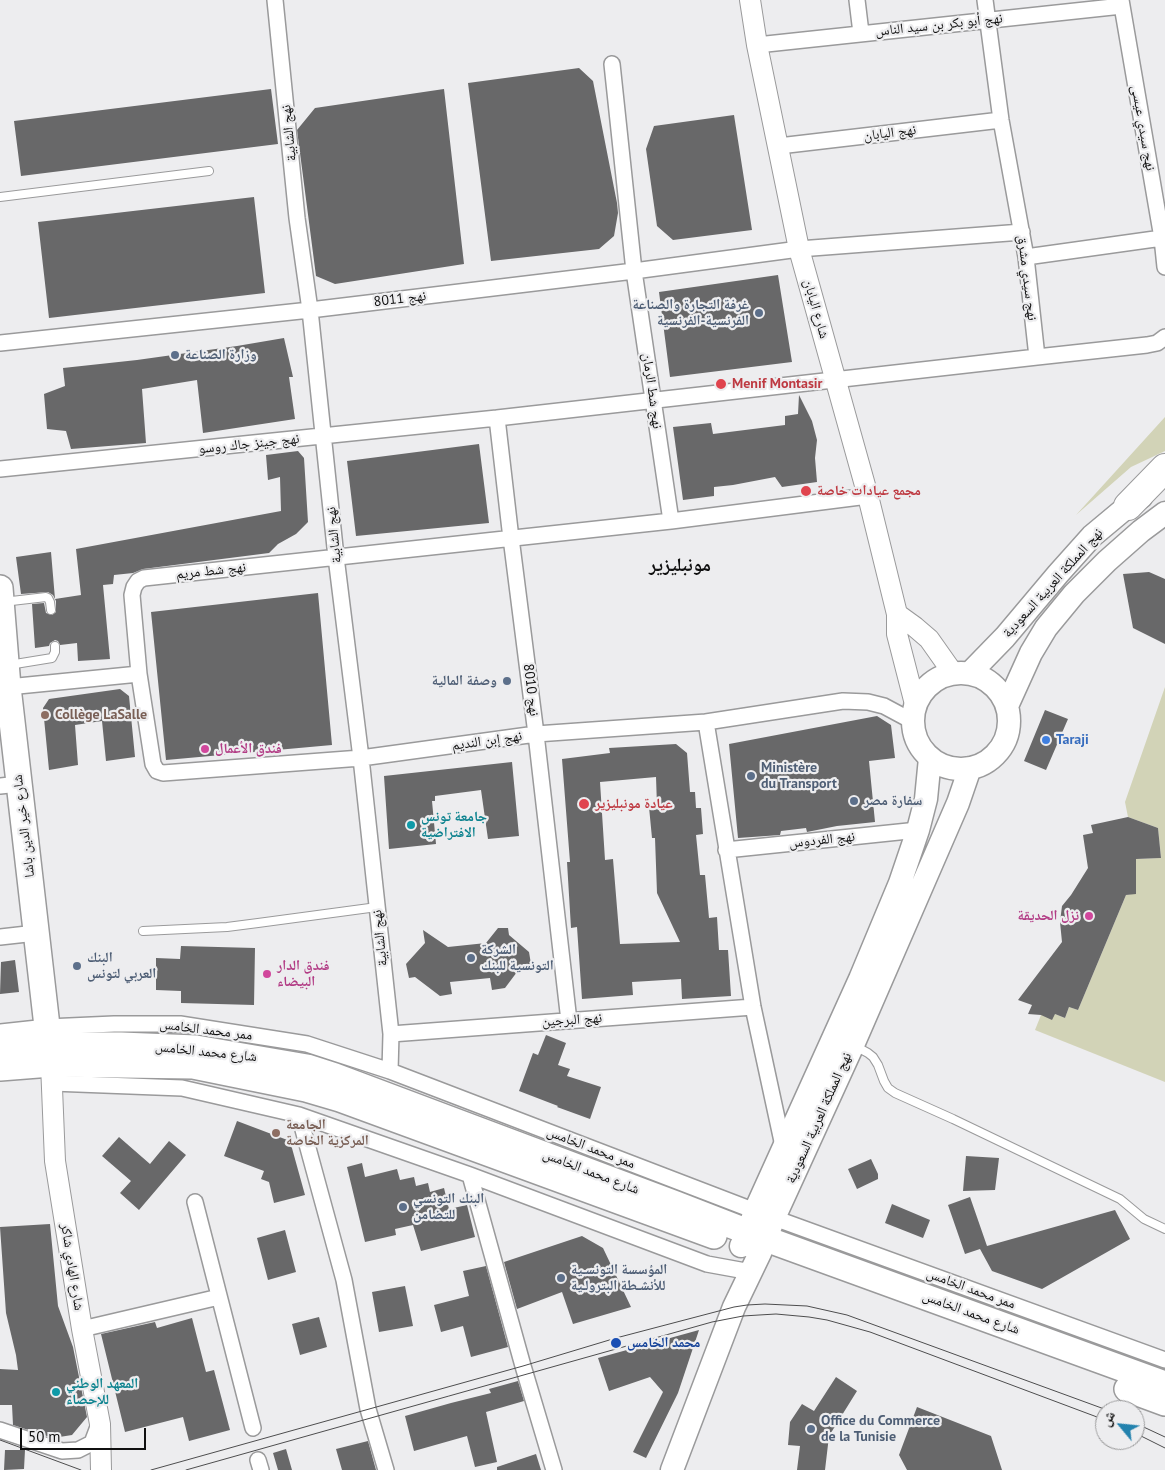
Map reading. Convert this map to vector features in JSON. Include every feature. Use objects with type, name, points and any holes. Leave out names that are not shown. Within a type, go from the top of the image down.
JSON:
[{"type":"highway","points":[[1128,506],[1165,468]]},
{"type":"main road","name":"نهج المملكة العربية السعودية","points":[[914,713],[921,692],[930,683],[941,676],[962,673],[1005,637],[1092,536],[1128,506],[1165,482]]},
{"type":"main road","name":"نهج المملكة العربية السعودية","points":[[756,1239],[853,1045],[958,803],[970,768],[990,759],[1004,741],[1008,730],[1007,706],[1031,653],[1046,628],[1074,594],[1107,561],[1165,513]]},
{"type":"main road","name":"شارع خير الدين باشا","points":[[1,595],[10,785],[36,934],[50,1055]]},
{"type":"main road","points":[[962,673],[982,677],[993,684],[1007,706]]},
{"type":"main road","points":[[914,713],[914,735],[920,748],[930,758],[942,765],[956,769],[970,768]]},
{"type":"main road","name":"نهج المملكة العربية السعودية","points":[[672,1470],[734,1307],[784,1146],[860,979],[900,883],[918,830],[926,799],[930,758]]},
{"type":"main road","name":"شارع محمد الخامس","points":[[0,1068],[50,1055],[121,1045],[196,1048],[307,1066],[756,1239],[1165,1403]]},
{"type":"main road","name":"شارع محمد الخامس","points":[[0,1051],[50,1055]]},
{"type":"main road","name":"شارع محمد الخامس","points":[[756,1239],[1165,1384]]},
{"type":"street","name":"نهج الشابية","points":[[276,0],[297,218],[310,310],[336,557],[361,758],[391,1034],[390,1071]]},
{"type":"street","name":"شارع اليابان","points":[[750,0],[756,45],[779,146],[799,249],[868,496],[897,614],[897,634],[914,713]]},
{"type":"street","points":[[857,0],[862,33]]},
{"type":"street","name":"نهج سيدي مشرق","points":[[985,0],[1001,120],[1026,257],[1037,357]]},
{"type":"street","name":"نهج أبو بكر بن سيد الناس","points":[[756,45],[988,21],[1121,3]]},
{"type":"street","name":"نهج سيدي عيسى","points":[[1121,3],[1162,238],[1165,267]]},
{"type":"street","name":"نهج شط الرمان","points":[[612,64],[634,271],[671,521]]},
{"type":"street","name":"نهج اليابان","points":[[779,146],[1001,120]]},
{"type":"street","points":[[799,249],[1022,232]]},
{"type":"street","points":[[1026,257],[1162,238]]},
{"type":"street","name":"نهج 8011","points":[[0,343],[310,310],[799,249]]},
{"type":"street","points":[[836,379],[1147,345],[1157,343],[1165,337]]},
{"type":"street","name":"نهج جينز جاك روسو","points":[[0,469],[497,418],[836,379]]},
{"type":"street","name":"نهج 8010","points":[[497,418],[569,1021]]},
{"type":"street","points":[[671,521],[868,496]]},
{"type":"street","name":"نهج شط مريم","points":[[140,674],[132,595],[134,587],[144,578],[671,521]]},
{"type":"street","points":[[897,614],[929,639],[962,673]]},
{"type":"street","points":[[5,666],[140,674]]},
{"type":"street","name":"نهج إبن النديم","points":[[140,674],[153,764],[157,770],[163,773],[361,758],[536,734],[706,722],[843,701],[868,702],[914,713]]},
{"type":"street","points":[[706,722],[753,1007],[784,1146]]},
{"type":"street","name":"نهج الفردوس","points":[[726,850],[918,830]]},
{"type":"street","points":[[0,937],[36,934]]},
{"type":"street","name":"نهج البرجين","points":[[391,1034],[753,1007]]},
{"type":"street","name":"ممر محمد الخامس","points":[[0,1032],[50,1055],[114,1024],[180,1024],[307,1044],[390,1071],[756,1239],[1165,1360]]},
{"type":"street","name":"شارع محمد الخامس","points":[[50,1055],[299,1115],[470,1175],[707,1264],[756,1239]]},
{"type":"street","name":"شارع الهادي شاكر","points":[[50,1055],[55,1161],[82,1329],[100,1424],[101,1470]]},
{"type":"street","points":[[299,1115],[344,1280],[368,1409],[386,1470]]},
{"type":"street","points":[[470,1175],[554,1470]]},
{"type":"street","points":[[195,1202],[253,1428]]},
{"type":"street","points":[[82,1329],[219,1297]]},
{"type":"street","points":[[0,1430],[62,1452],[78,1450],[92,1443],[100,1424]]},
{"type":"lane","points":[[0,197],[209,171]]},
{"type":"lane","points":[[1,595],[46,597],[50,602],[51,610]]},
{"type":"lane","points":[[5,666],[52,658],[55,646]]},
{"type":"lane","points":[[143,931],[258,924],[377,907]]},
{"type":"lane","points":[[853,1045],[873,1057],[888,1088],[895,1093],[954,1119],[1120,1199],[1144,1219],[1165,1229]]},
{"type":"green space","points":[[1165,417],[1165,451],[1131,467],[1076,515]]},
{"type":"green space","points":[[1165,687],[1165,1082],[1035,1030],[1041,1015],[1055,1014],[1065,1018],[1069,1007],[1078,1010],[1126,895],[1136,893],[1136,859],[1161,858],[1158,828],[1128,817],[1125,802]]},
{"type":"building","points":[[579,68],[593,81],[617,203],[618,213],[614,236],[599,249],[491,261],[468,83]]},
{"type":"building","points":[[271,89],[278,144],[21,176],[14,121]]},
{"type":"building","points":[[444,89],[464,264],[335,284],[316,276],[297,130],[315,108]]},
{"type":"building","points":[[734,115],[752,230],[673,240],[657,226],[646,149],[654,126]]},
{"type":"building","points":[[254,197],[265,293],[49,318],[38,222]]},
{"type":"building","points":[[778,275],[792,362],[670,377],[659,292]]},
{"type":"building","points":[[284,338],[293,377],[289,377],[295,419],[203,433],[197,380],[142,389],[146,443],[71,449],[66,431],[47,429],[44,394],[65,386],[63,368],[137,360]]},
{"type":"building","points":[[799,395],[812,421],[817,440],[815,458],[817,482],[782,487],[775,477],[714,487],[714,496],[683,500],[673,427],[711,423],[713,434],[785,425],[785,416],[798,414]]},
{"type":"building","points":[[479,444],[489,523],[356,536],[347,461]]},
{"type":"building","points":[[298,451],[304,458],[308,522],[296,534],[278,544],[269,553],[143,569],[133,573],[114,575],[113,584],[103,585],[110,659],[78,661],[77,643],[60,645],[55,640],[49,646],[35,648],[32,604],[44,603],[46,613],[52,615],[56,612],[55,599],[81,595],[76,549],[281,511],[280,477],[268,480],[266,455]]},
{"type":"building","points":[[51,552],[55,599],[48,592],[21,594],[16,557]]},
{"type":"building","points":[[1149,572],[1165,579],[1165,644],[1133,628],[1123,574]]},
{"type":"building","points":[[318,593],[332,745],[166,760],[151,612]]},
{"type":"building","points":[[120,689],[129,696],[135,757],[106,761],[102,721],[75,725],[78,765],[49,770],[43,708],[49,699]]},
{"type":"building","name":"Taraji","points":[[1045,710],[1068,719],[1046,770],[1024,761]]},
{"type":"building","name":"Ministère du Transport","points":[[877,716],[891,725],[895,758],[869,761],[875,822],[837,826],[807,832],[806,828],[781,831],[780,835],[738,838],[729,744]]},
{"type":"building","points":[[676,744],[687,753],[690,792],[695,792],[696,808],[701,808],[703,834],[696,835],[700,875],[705,875],[709,918],[717,917],[719,950],[728,950],[731,996],[682,999],[681,979],[632,982],[633,995],[582,999],[577,927],[571,928],[567,862],[570,862],[562,759],[610,753],[609,748]],"holes":[[[656,777],[657,806],[649,807],[652,838],[655,838],[657,893],[680,942],[620,944],[613,859],[605,860],[600,782]]]},
{"type":"building","points":[[512,762],[519,836],[488,839],[481,790],[435,796],[435,801],[432,801],[436,844],[389,849],[384,776]]},
{"type":"building","name":"نزل الحديقة","points":[[1128,817],[1158,828],[1161,858],[1136,859],[1136,894],[1126,895],[1078,1010],[1069,1007],[1065,1018],[1055,1014],[1052,1020],[1041,1015],[1028,1014],[1032,1005],[1018,1000],[1062,942],[1060,922],[1062,906],[1088,868],[1083,835],[1093,833],[1091,825]]},
{"type":"building","name":"الشركة التونسية للبنك","points":[[498,928],[508,928],[509,935],[529,952],[531,964],[523,964],[505,988],[492,990],[490,978],[450,982],[452,994],[440,996],[415,977],[409,978],[406,964],[425,943],[423,930],[448,947],[486,943]]},
{"type":"building","points":[[181,946],[255,948],[254,1005],[181,1003],[181,991],[156,990],[156,958],[180,959]]},
{"type":"building","points":[[15,960],[19,992],[0,994],[1,962]]},
{"type":"building","points":[[546,1035],[566,1043],[558,1065],[570,1069],[567,1076],[601,1087],[590,1119],[519,1091],[533,1053],[538,1055]]},
{"type":"building","points":[[237,1121],[290,1141],[305,1195],[274,1203],[269,1182],[261,1179],[264,1171],[224,1156]]},
{"type":"building","points":[[119,1137],[150,1164],[169,1141],[186,1155],[139,1210],[120,1193],[131,1181],[102,1156]]},
{"type":"building","points":[[966,1156],[999,1158],[995,1190],[963,1191]]},
{"type":"building","points":[[871,1159],[878,1174],[878,1179],[857,1189],[848,1169]]},
{"type":"building","name":"البنك التونسي للتضامن","points":[[362,1163],[365,1177],[397,1169],[400,1180],[414,1177],[416,1186],[428,1183],[430,1192],[444,1188],[449,1209],[467,1205],[475,1237],[421,1251],[413,1225],[395,1229],[396,1235],[365,1242],[347,1167]]},
{"type":"building","points":[[970,1197],[987,1246],[1115,1210],[1130,1239],[1042,1289],[992,1271],[980,1249],[965,1254],[948,1205]]},
{"type":"building","points":[[892,1204],[930,1220],[923,1238],[885,1223]]},
{"type":"building","points":[[50,1224],[58,1306],[73,1347],[87,1417],[72,1435],[53,1438],[13,1425],[12,1405],[0,1405],[0,1369],[18,1370],[6,1313],[0,1227]]},
{"type":"building","points":[[285,1230],[296,1272],[268,1280],[257,1238]]},
{"type":"building","name":"المؤسسة التونسـية للأنشـطة البترولـية","points":[[582,1236],[603,1248],[631,1307],[573,1324],[562,1292],[517,1309],[504,1262]]},
{"type":"building","points":[[486,1266],[508,1347],[471,1357],[463,1326],[441,1332],[434,1305],[469,1296],[463,1271]]},
{"type":"building","points":[[405,1286],[413,1326],[379,1332],[372,1292]]},
{"type":"building","points":[[319,1317],[327,1347],[300,1355],[292,1324]]},
{"type":"building","points":[[192,1318],[206,1372],[214,1370],[230,1430],[189,1441],[183,1417],[125,1432],[101,1334],[155,1322],[157,1328]]},
{"type":"building","points":[[699,1330],[678,1393],[646,1458],[633,1452],[663,1392],[650,1377],[609,1391],[598,1358]]},
{"type":"building","name":"Office du Commerce de la Tunisie","points":[[836,1377],[857,1391],[829,1436],[825,1470],[797,1470],[800,1446],[788,1445],[790,1422],[802,1404],[814,1411]]},
{"type":"building","points":[[518,1381],[524,1401],[486,1412],[497,1462],[475,1467],[467,1436],[414,1451],[405,1416],[491,1393],[489,1389]]},
{"type":"building","points":[[917,1407],[991,1436],[1002,1470],[907,1470],[899,1455]]},
{"type":"building","points":[[368,1441],[376,1470],[342,1470],[336,1449]]},
{"type":"building","points":[[286,1449],[292,1470],[278,1470],[273,1453]]},
{"type":"building","points":[[5,1450],[25,1450],[24,1469],[4,1470]]},
{"type":"building","points":[[536,1454],[541,1470],[497,1470],[497,1467]]},
{"type":"tram line","points":[[151,1470],[523,1366],[616,1338],[747,1305],[807,1306],[847,1315],[1095,1406]]},
{"type":"tram line","points":[[186,1470],[712,1322],[743,1316],[776,1314],[827,1320],[870,1332],[1095,1416]]},
{"type":"tram line","points":[[1145,1428],[1165,1437]]},
{"type":"tram line","points":[[1145,1438],[1165,1448]]},
{"type":"tram line","points":[[0,1440],[81,1470]]},
{"type":"place","name":"غرفة التجارة والصناعة الفرنسية-الفرنسية","points":[[759,313]]},
{"type":"place","name":"وزارة الصناعة","points":[[175,355]]},
{"type":"place","name":"Menif Montasir","points":[[721,384]]},
{"type":"place","name":"مجمع عيادات خاصة","points":[[806,491]]},
{"type":"place","name":"وصفة المالية","points":[[507,681]]},
{"type":"place","name":"Collège LaSalle","points":[[45,715]]},
{"type":"place","name":"Taraji","points":[[1046,740]]},
{"type":"place","name":"فندق الأعمال","points":[[205,749]]},
{"type":"place","name":"Ministère du Transport","points":[[751,776]]},
{"type":"place","name":"سفارة مصر","points":[[854,801]]},
{"type":"place","name":"عيادة مونبليزير","points":[[584,804]]},
{"type":"place","name":"جامعة تونس الافتراضية","points":[[411,825]]},
{"type":"place","name":"نزل الحديقة","points":[[1089,916]]},
{"type":"place","name":"الشركة التونسية للبنك","points":[[471,958]]},
{"type":"place","name":"البنك العربي لتونس","points":[[77,966]]},
{"type":"place","name":"فندق الدار البيضاء","points":[[267,974]]},
{"type":"place","name":"الجامعة المركزية الخاصة","points":[[276,1133]]},
{"type":"place","name":"البنك التونسي للتضامن","points":[[403,1207]]},
{"type":"place","name":"المؤسسة التونسـية للأنشـطة البترولـية","points":[[561,1278]]},
{"type":"place","name":"محمد الخامس","points":[[616,1343]]},
{"type":"place","name":"المعهد الوطني للإحصاء","points":[[56,1392]]},
{"type":"place","name":"Office du Commerce de la Tunisie","points":[[811,1429]]},
{"type":"district","name":"مونبليزير","points":[[680,566]]}]
